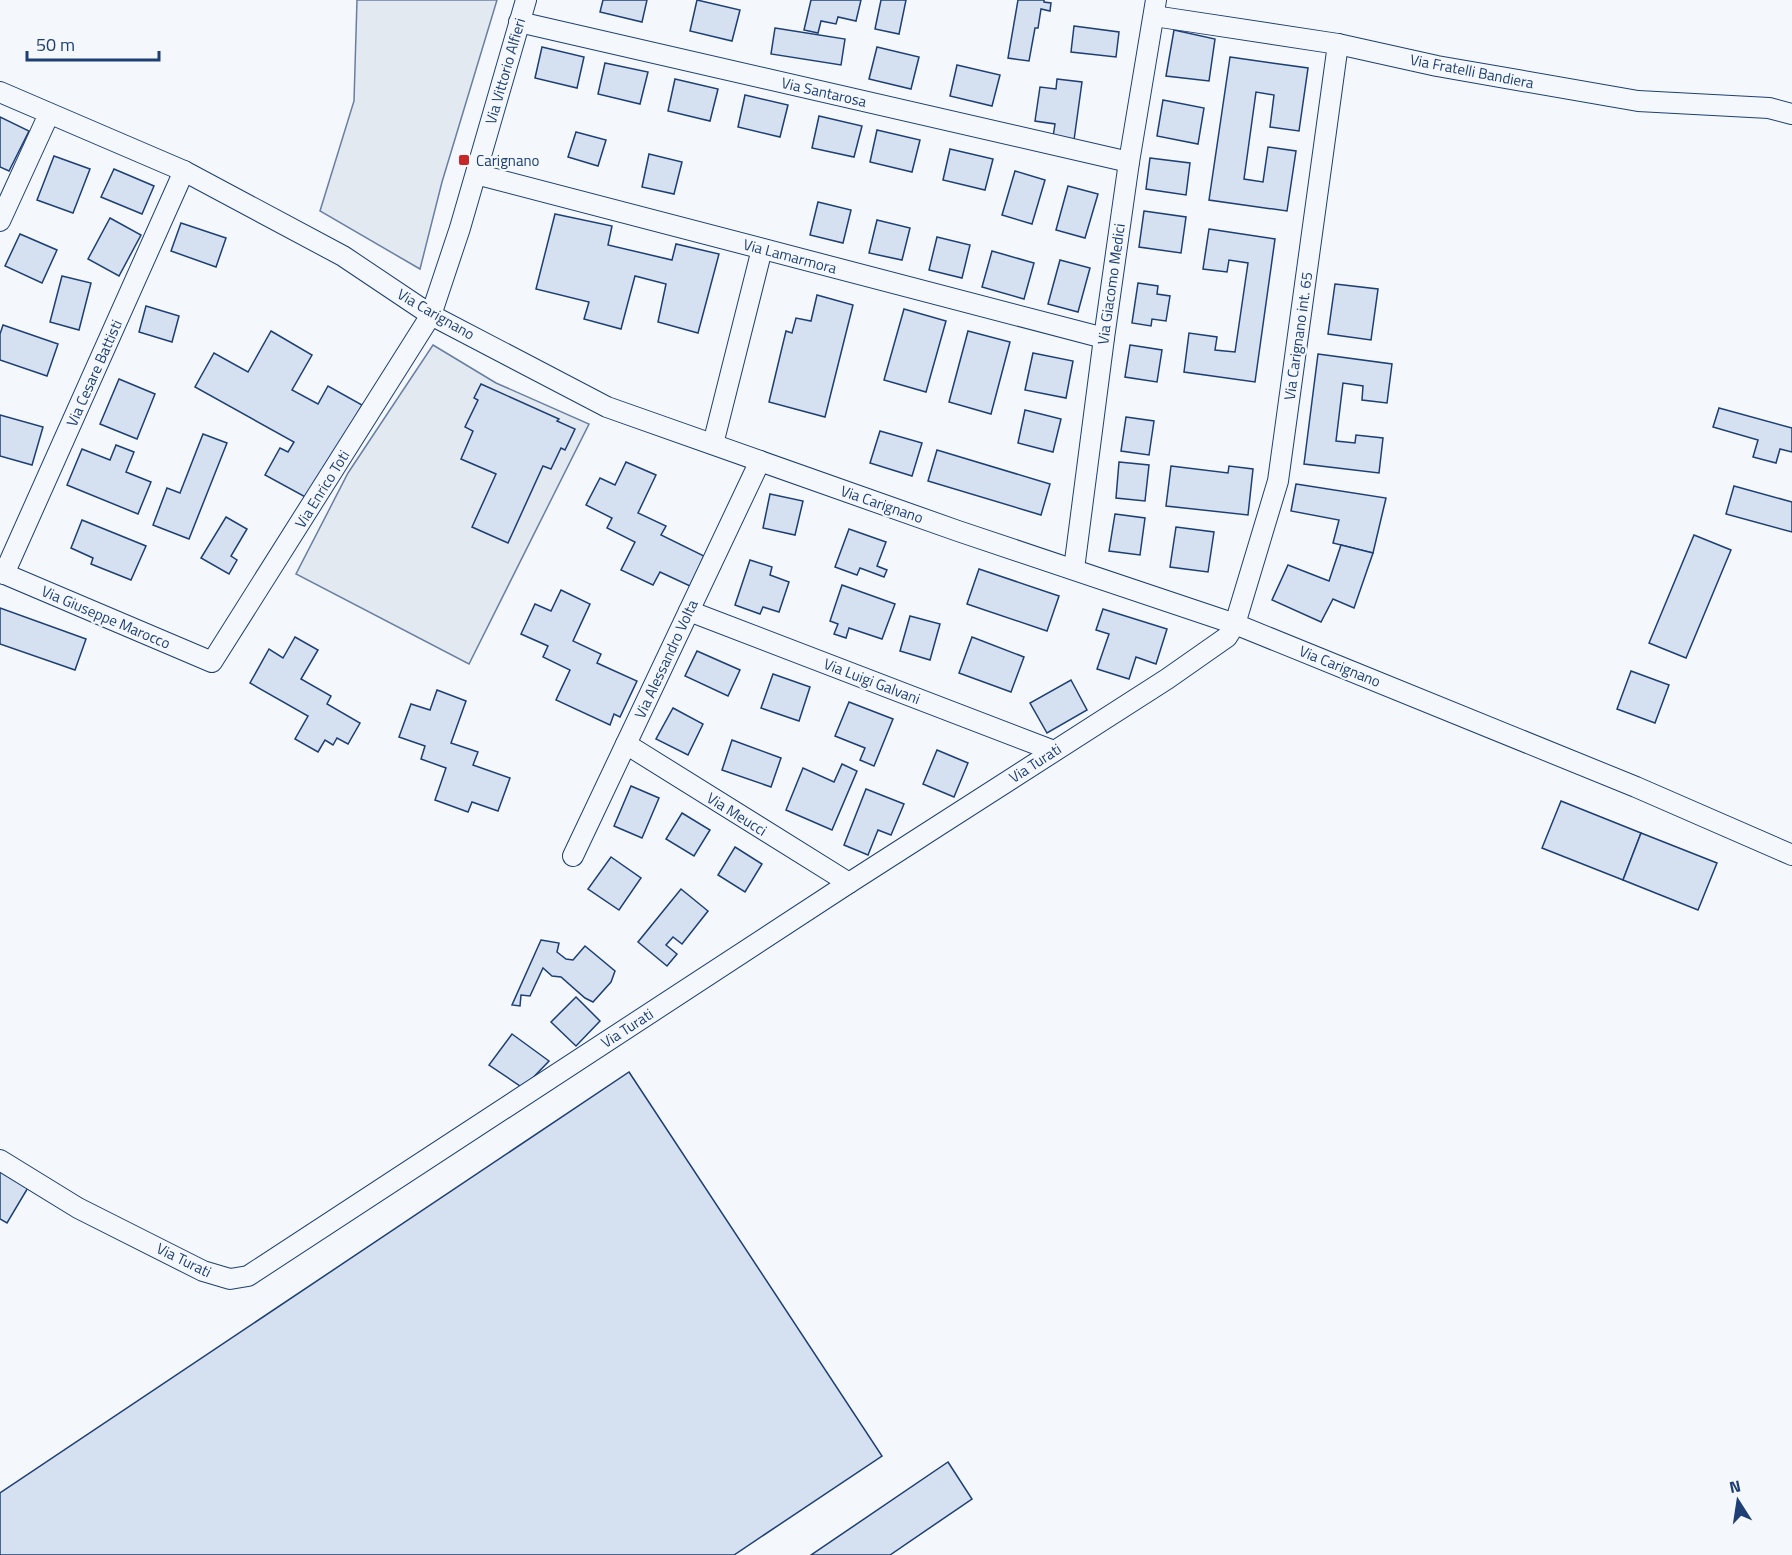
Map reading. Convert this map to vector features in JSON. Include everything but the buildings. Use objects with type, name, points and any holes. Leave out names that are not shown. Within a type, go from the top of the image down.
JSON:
[{"type":"street","name":"Via Vittorio Alfieri","points":[[431,315],[476,174],[526,0]]},
{"type":"street","name":"Via Fratelli Bandiera","points":[[1155,8],[1437,66],[1638,101],[1769,108],[1792,114]]},
{"type":"street","name":"Via Giacomo Medici","points":[[1074,569],[1129,162],[1155,8]]},
{"type":"street","name":"Via Santarosa","points":[[519,22],[1129,162]]},
{"type":"street","name":"Via Carignano int. 65","points":[[1235,624],[1278,481],[1338,44]]},
{"type":"street","name":"Via Carignano","points":[[0,92],[184,171],[343,256],[431,315],[607,407],[947,527],[1235,624],[1636,788],[1792,855]]},
{"type":"street","points":[[0,221],[50,114]]},
{"type":"street","name":"Via Cesare Battisti","points":[[2,573],[184,171]]},
{"type":"street","name":"Via Lamarmora","points":[[476,174],[1104,338]]},
{"type":"street","points":[[713,444],[762,249]]},
{"type":"street","name":"Via Enrico Toti","points":[[212,662],[431,315]]},
{"type":"street","name":"Via Alessandro Volta","points":[[573,856],[760,461]]},
{"type":"street","name":"Via Giuseppe Marocco","points":[[2,573],[212,662]]},
{"type":"street","name":"Via Luigi Galvani","points":[[689,611],[1054,751]]},
{"type":"street","name":"Via Turati","points":[[0,1160],[78,1208],[203,1271],[230,1280],[248,1276],[1167,678],[1227,637],[1235,624]]},
{"type":"street","name":"Via Meucci","points":[[626,744],[849,883]]},
{"type":"shaded area","points":[[357,0],[497,0],[442,182],[420,269],[320,211],[354,101]]},
{"type":"shaded area","points":[[433,345],[496,383],[589,424],[469,664],[296,574],[348,473]]},
{"type":"place","name":"Carignano","points":[[464,160]]}]
